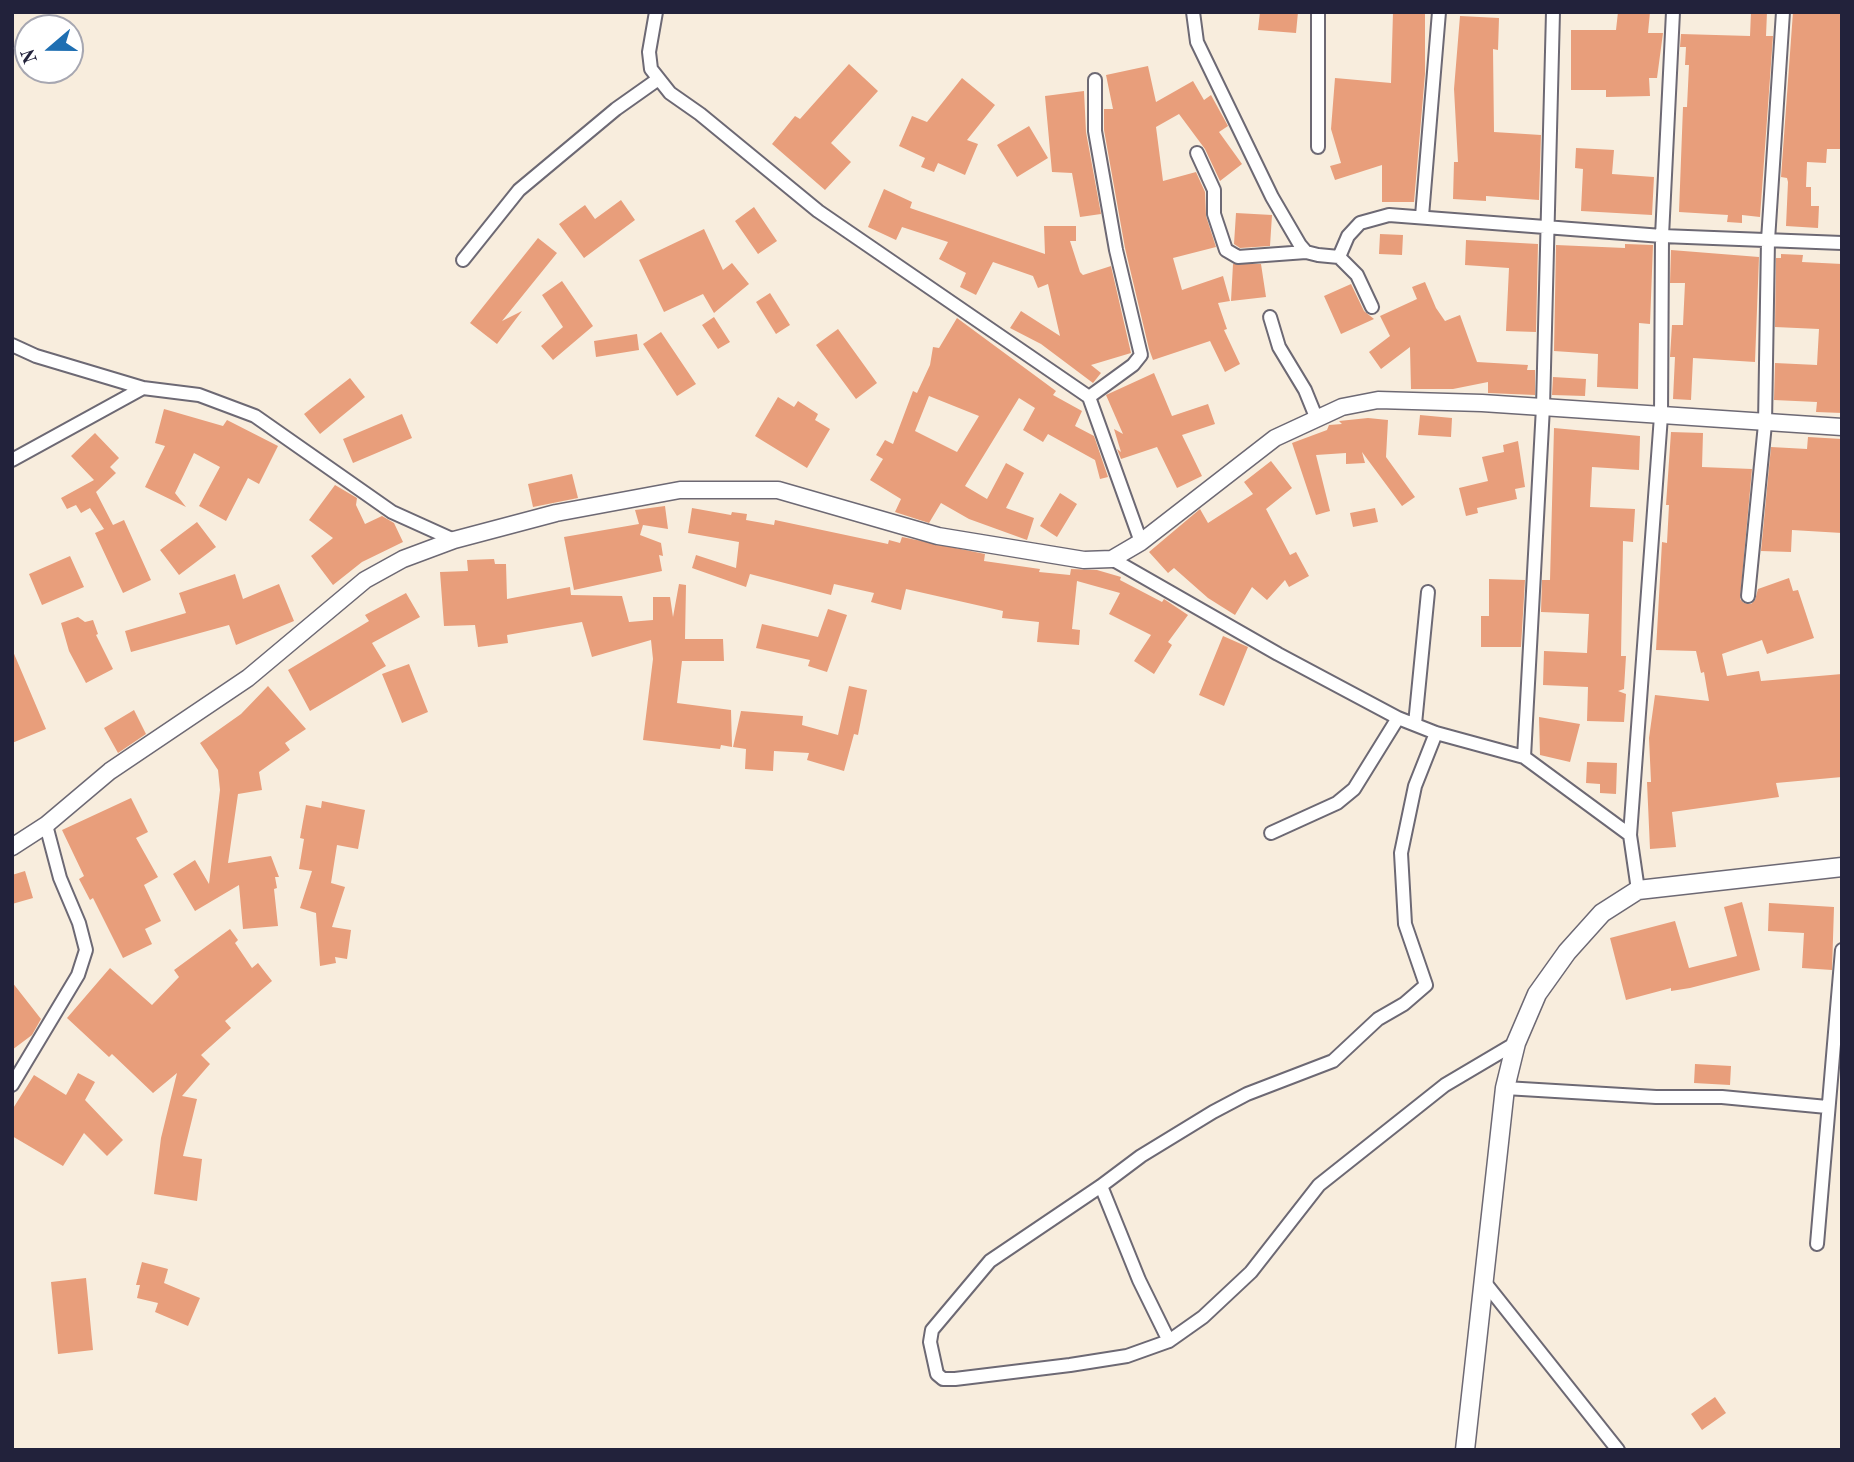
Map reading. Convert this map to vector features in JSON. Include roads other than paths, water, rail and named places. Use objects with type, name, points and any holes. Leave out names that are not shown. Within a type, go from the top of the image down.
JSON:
[{"type":"main road","points":[[1465,1450],[1486,1283],[1505,1088],[1516,1043],[1537,994],[1567,952],[1602,913],[1638,890],[1842,867]]},
{"type":"street","points":[[656,12],[649,52],[651,69],[657,80],[818,211],[1089,397],[1141,542]]},
{"type":"street","points":[[1193,12],[1197,42],[1272,197],[1306,251]]},
{"type":"street","points":[[1318,12],[1318,146]]},
{"type":"street","points":[[1422,216],[1439,12]]},
{"type":"street","points":[[1524,757],[1542,407],[1553,12]]},
{"type":"street","points":[[1638,890],[1630,835],[1661,416],[1662,236],[1673,12]]},
{"type":"street","points":[[1748,596],[1765,424],[1768,240],[1783,12]]},
{"type":"street","points":[[464,260],[519,190],[567,148],[657,80]]},
{"type":"street","points":[[1089,397],[1133,365],[1140,355],[1141,346],[1116,250],[1095,131],[1095,80]]},
{"type":"street","points":[[1197,153],[1214,190],[1214,214],[1226,250],[1238,257],[1306,251],[1339,257],[1357,275],[1372,307]]},
{"type":"street","points":[[1339,257],[1348,236],[1360,223],[1390,215],[1662,236],[1842,243]]},
{"type":"street","points":[[1270,317],[1279,347],[1305,390],[1316,417]]},
{"type":"street","points":[[12,345],[36,356],[143,388],[198,396],[256,416],[392,512],[454,540]]},
{"type":"street","points":[[12,460],[143,388]]},
{"type":"street","points":[[12,847],[46,825],[110,771],[248,678],[365,580],[403,559],[454,540],[556,513],[680,490],[732,487],[778,490],[938,536],[1084,560],[1112,559],[1141,542],[1275,438],[1342,407],[1378,400],[1542,407],[1765,424],[1842,427]]},
{"type":"street","points":[[1112,559],[1278,654],[1398,718],[1436,733],[1524,757],[1630,835]]},
{"type":"street","points":[[1415,724],[1428,592]]},
{"type":"street","points":[[1271,833],[1337,803],[1354,789],[1398,718]]},
{"type":"street","points":[[1436,733],[1415,786],[1401,853],[1405,924],[1426,985],[1404,1004],[1378,1019],[1333,1061],[1272,1084],[1213,1112],[1141,1156],[990,1261],[932,1331],[930,1342],[937,1374],[943,1379],[955,1379],[1070,1365],[1126,1356],[1169,1341],[1203,1317],[1251,1272],[1319,1185],[1445,1085],[1516,1043]]},
{"type":"street","points":[[12,1085],[78,975],[86,950],[79,923],[60,878],[46,825]]},
{"type":"street","points":[[1817,1244],[1842,950]]},
{"type":"street","points":[[1505,1088],[1656,1097],[1722,1097],[1827,1107]]},
{"type":"street","points":[[1101,1186],[1139,1280],[1169,1341]]},
{"type":"street","points":[[1486,1283],[1618,1450]]}]
